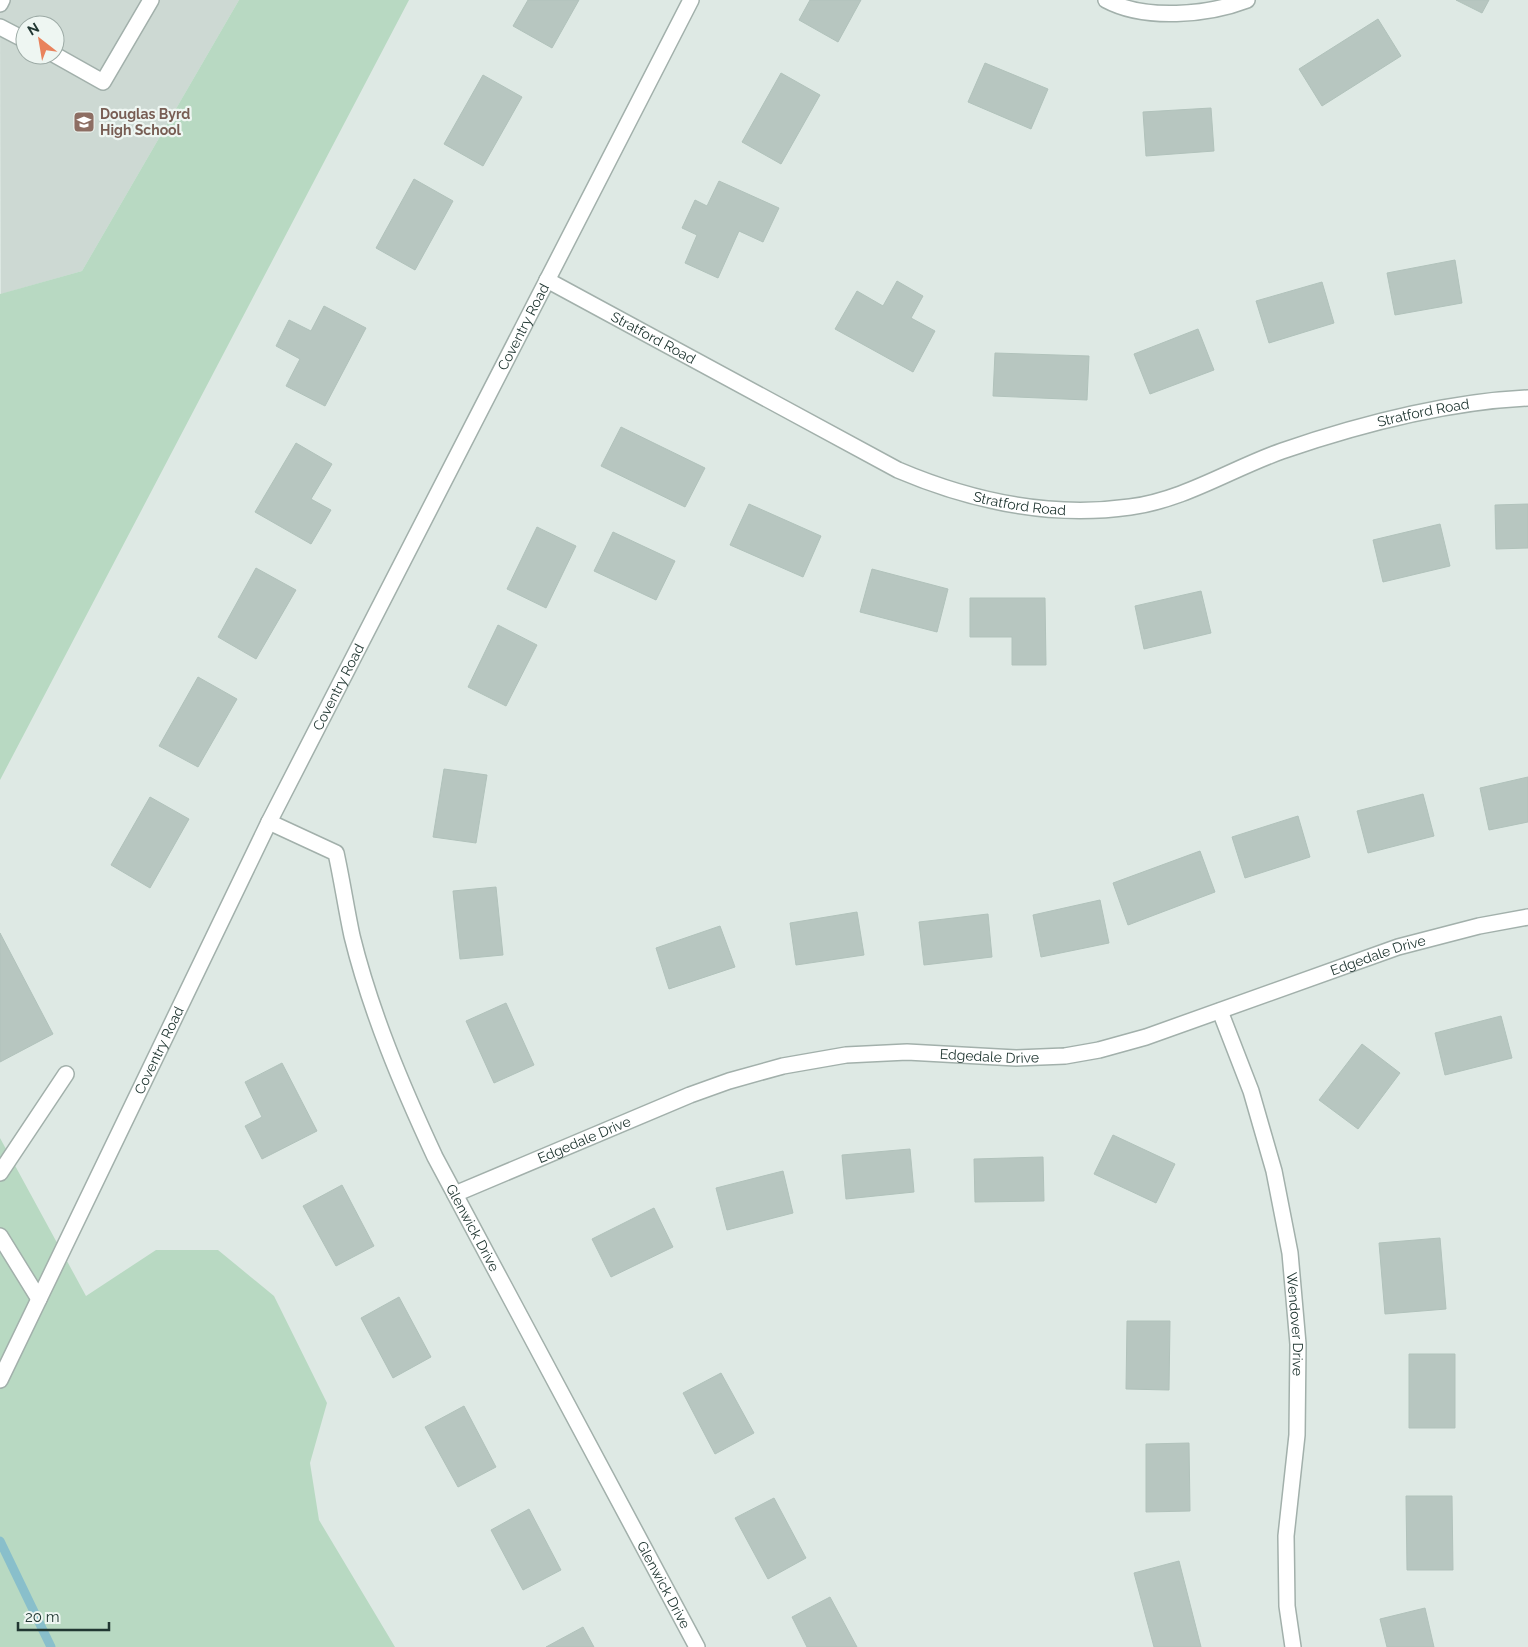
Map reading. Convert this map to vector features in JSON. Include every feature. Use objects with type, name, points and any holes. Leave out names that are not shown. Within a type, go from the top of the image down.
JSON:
[{"type":"street","points":[[0,4],[2,0]]},
{"type":"street","points":[[65,60],[103,82],[151,0]]},
{"type":"street","name":"Coventry Road","points":[[0,1380],[269,822],[691,0]]},
{"type":"street","points":[[1106,0],[1136,10],[1171,14],[1213,11],[1247,0]]},
{"type":"street","points":[[0,27],[15,35]]},
{"type":"street","name":"Stratford Road","points":[[547,280],[898,470],[930,484],[984,499],[1032,508],[1081,510],[1130,507],[1164,500],[1280,452],[1354,428],[1429,411],[1504,399],[1528,398]]},
{"type":"street","name":"Glenwick Drive","points":[[269,822],[336,853],[352,935],[376,1016],[406,1094],[435,1157],[697,1647]]},
{"type":"street","name":"Edgedale Drive","points":[[455,1194],[690,1095],[729,1081],[783,1066],[846,1056],[908,1052],[1016,1058],[1065,1056],[1099,1050],[1146,1038],[1398,947],[1479,926],[1528,917]]},
{"type":"street","name":"Wendover Drive","points":[[1220,1011],[1256,1108],[1274,1171],[1290,1253],[1298,1344],[1297,1435],[1286,1536],[1287,1606],[1293,1647]]},
{"type":"street","points":[[0,1173],[66,1074]]},
{"type":"street","points":[[0,1236],[39,1299]]},
{"type":"shaded area","name":"Douglas Byrd High School","points":[[0,0],[239,0],[82,271],[1,294]]},
{"type":"green space","points":[[239,0],[409,0],[0,780],[0,294],[82,271]]},
{"type":"green space","points":[[0,1138],[86,1296],[156,1250],[218,1250],[274,1296],[327,1403],[310,1463],[319,1520],[395,1647],[0,1647]]},
{"type":"building","points":[[528,0],[579,0],[552,48],[513,26]]},
{"type":"building","points":[[810,0],[861,0],[838,42],[799,20]]},
{"type":"building","points":[[1456,0],[1489,0],[1482,13]]},
{"type":"building","points":[[1378,19],[1401,56],[1322,106],[1299,69]]},
{"type":"building","points":[[985,63],[1048,89],[1031,129],[968,102]]},
{"type":"building","points":[[781,73],[820,95],[781,164],[742,142]]},
{"type":"building","points":[[483,75],[522,97],[483,166],[444,144]]},
{"type":"building","points":[[1211,108],[1214,151],[1146,156],[1143,112]]},
{"type":"building","points":[[414,179],[453,201],[415,270],[376,248]]},
{"type":"building","points":[[719,181],[779,208],[763,242],[739,231],[718,278],[685,263],[697,235],[682,228],[695,200],[707,206]]},
{"type":"building","points":[[1455,260],[1462,303],[1395,315],[1387,273]]},
{"type":"building","points":[[897,281],[923,296],[911,318],[935,331],[913,372],[835,329],[857,291],[883,306]]},
{"type":"building","points":[[1322,282],[1334,323],[1269,343],[1256,301]]},
{"type":"building","points":[[324,306],[366,328],[325,406],[286,386],[300,359],[276,346],[289,320],[311,331]]},
{"type":"building","points":[[1198,329],[1214,370],[1150,394],[1134,354]]},
{"type":"building","points":[[995,353],[1089,356],[1087,400],[993,396]]},
{"type":"building","points":[[621,427],[705,468],[685,507],[601,466]]},
{"type":"building","points":[[296,443],[332,464],[311,499],[331,510],[311,544],[255,512]]},
{"type":"building","points":[[749,504],[821,536],[803,577],[730,545]]},
{"type":"building","points":[[1528,504],[1528,548],[1496,549],[1495,505]]},
{"type":"building","points":[[1440,524],[1450,566],[1383,582],[1373,540]]},
{"type":"building","points":[[537,527],[576,546],[546,608],[507,589]]},
{"type":"building","points":[[613,532],[675,561],[656,600],[594,571]]},
{"type":"building","points":[[256,568],[296,590],[256,659],[218,637]]},
{"type":"building","points":[[872,569],[948,589],[937,632],[860,612]]},
{"type":"building","points":[[1201,591],[1211,633],[1144,649],[1135,606]]},
{"type":"building","points":[[970,598],[1045,598],[1046,665],[1012,665],[1012,637],[970,637]]},
{"type":"building","points":[[498,625],[537,645],[506,706],[468,687]]},
{"type":"building","points":[[198,677],[237,699],[198,767],[159,746]]},
{"type":"building","points":[[444,769],[487,775],[476,843],[433,837]]},
{"type":"building","points":[[1528,777],[1528,822],[1489,830],[1480,788]]},
{"type":"building","points":[[1423,794],[1434,836],[1368,853],[1357,811]]},
{"type":"building","points":[[150,797],[189,819],[150,888],[111,865]]},
{"type":"building","points":[[1298,816],[1310,857],[1245,878],[1232,837]]},
{"type":"building","points":[[1200,851],[1215,892],[1128,925],[1113,883]]},
{"type":"building","points":[[496,887],[503,955],[460,959],[453,891]]},
{"type":"building","points":[[1100,900],[1109,943],[1041,957],[1033,915]]},
{"type":"building","points":[[857,912],[864,955],[796,965],[790,923]]},
{"type":"building","points":[[988,914],[992,957],[924,965],[919,922]]},
{"type":"building","points":[[720,926],[735,967],[669,989],[656,948]]},
{"type":"building","points":[[0,933],[53,1034],[0,1062]]},
{"type":"building","points":[[506,1003],[534,1065],[494,1083],[466,1021]]},
{"type":"building","points":[[1501,1016],[1512,1058],[1445,1075],[1435,1033]]},
{"type":"building","points":[[1362,1044],[1400,1073],[1358,1129],[1319,1100]]},
{"type":"building","points":[[282,1063],[317,1131],[262,1159],[245,1126],[262,1117],[245,1082]]},
{"type":"building","points":[[1113,1135],[1175,1164],[1156,1203],[1094,1174]]},
{"type":"building","points":[[910,1149],[914,1192],[846,1199],[842,1155]]},
{"type":"building","points":[[1043,1157],[1044,1201],[975,1202],[974,1159]]},
{"type":"building","points":[[783,1171],[793,1213],[727,1230],[716,1188]]},
{"type":"building","points":[[342,1185],[374,1246],[336,1266],[303,1206]]},
{"type":"building","points":[[654,1208],[673,1247],[611,1277],[592,1239]]},
{"type":"building","points":[[1440,1238],[1446,1309],[1385,1314],[1379,1243]]},
{"type":"building","points":[[399,1297],[431,1357],[393,1378],[361,1318]]},
{"type":"building","points":[[1127,1321],[1170,1321],[1169,1390],[1126,1389]]},
{"type":"building","points":[[1409,1354],[1455,1354],[1455,1428],[1409,1428]]},
{"type":"building","points":[[721,1373],[754,1433],[715,1454],[683,1393]]},
{"type":"building","points":[[464,1406],[496,1467],[458,1487],[425,1427]]},
{"type":"building","points":[[1189,1443],[1190,1511],[1146,1512],[1146,1444]]},
{"type":"building","points":[[1406,1496],[1452,1496],[1453,1570],[1407,1570]]},
{"type":"building","points":[[774,1498],[806,1558],[768,1579],[735,1518]]},
{"type":"building","points":[[529,1509],[561,1570],[523,1590],[491,1530]]},
{"type":"building","points":[[1179,1561],[1201,1647],[1154,1647],[1134,1573]]},
{"type":"building","points":[[830,1597],[857,1647],[807,1647],[792,1617]]},
{"type":"building","points":[[1425,1608],[1434,1647],[1387,1647],[1380,1619]]},
{"type":"building","points":[[583,1627],[594,1647],[546,1647]]},
{"type":"waterway","points":[[0,1541],[51,1647]]},
{"type":"place","name":"Douglas Byrd High School","points":[[84,122]]}]
